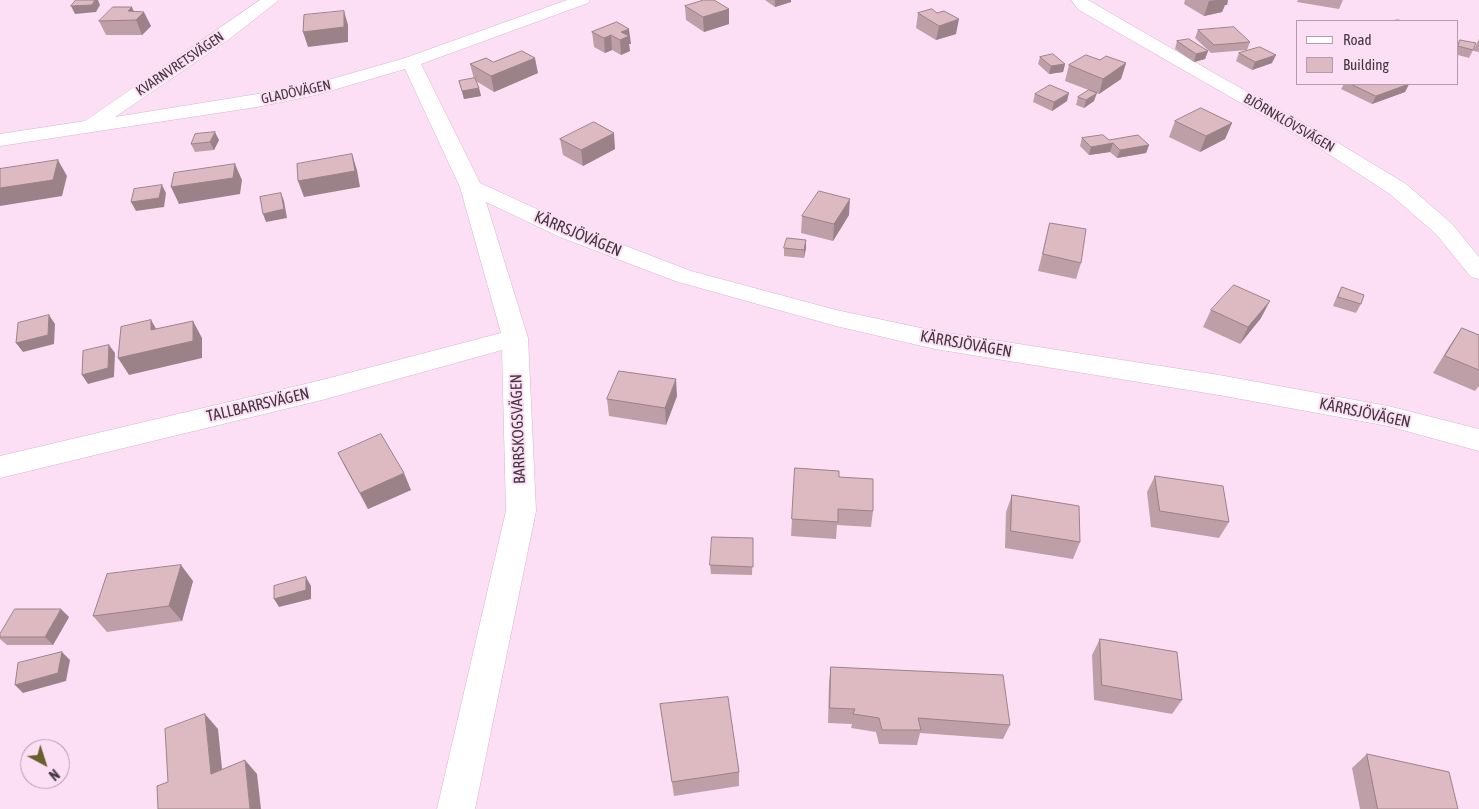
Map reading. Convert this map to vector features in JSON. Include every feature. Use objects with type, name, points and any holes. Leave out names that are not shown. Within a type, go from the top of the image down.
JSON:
[{"type":"street","name":"KVARNVRETSVÄGEN","points":[[87,127],[222,36],[271,0]]},
{"type":"street","name":"GLADÖVÄGEN","points":[[0,140],[309,91],[411,62],[582,0]]},
{"type":"street","name":"BJÖRNKLÖVSVÄGEN","points":[[1080,0],[1085,6],[1204,76],[1323,142],[1398,189],[1444,229],[1479,272]]},
{"type":"street","name":"BARRSKOGSVÄGEN","points":[[411,62],[471,187],[515,338],[521,511],[456,809]]},
{"type":"street","name":"KÄRRSJÖVÄGEN","points":[[471,187],[568,232],[683,276],[836,318],[935,340],[1218,385],[1388,416],[1479,440]]},
{"type":"street","name":"TALLBARRSVÄGEN","points":[[0,467],[322,390],[515,338]]},
{"type":"building","points":[[76,0],[95,0],[92,5],[71,6]]},
{"type":"building","points":[[704,0],[714,0],[729,9],[703,17],[685,6]]},
{"type":"building","points":[[113,7],[132,7],[128,11],[144,12],[136,20],[99,21]]},
{"type":"building","points":[[932,9],[937,13],[944,11],[959,19],[939,26],[918,13]]},
{"type":"building","points":[[344,11],[344,27],[303,32],[304,15]]},
{"type":"building","points":[[617,22],[629,29],[621,32],[629,36],[620,40],[611,35],[604,38],[592,32]]},
{"type":"building","points":[[1234,27],[1250,42],[1214,45],[1198,30]]},
{"type":"building","points":[[1189,39],[1208,51],[1196,54],[1177,41]]},
{"type":"building","points":[[1460,40],[1476,43],[1473,50],[1459,46]]},
{"type":"building","points":[[1260,47],[1276,55],[1255,62],[1239,53]]},
{"type":"building","points":[[522,51],[535,58],[491,76],[470,64],[486,58],[493,62]]},
{"type":"building","points":[[1053,54],[1065,64],[1051,66],[1040,57]]},
{"type":"building","points":[[1086,55],[1100,60],[1106,56],[1126,63],[1103,79],[1069,65]]},
{"type":"building","points":[[475,78],[479,88],[462,91],[459,81]]},
{"type":"building","points":[[1050,85],[1069,93],[1054,102],[1035,94]]},
{"type":"building","points":[[1353,85],[1406,85],[1376,96]]},
{"type":"building","points":[[1089,90],[1097,93],[1086,100],[1078,97]]},
{"type":"building","points":[[1201,108],[1232,123],[1206,136],[1175,121]]},
{"type":"building","points":[[594,122],[614,133],[581,150],[560,139]]},
{"type":"building","points":[[215,132],[210,142],[191,144],[195,134]]},
{"type":"building","points":[[1103,135],[1109,140],[1138,135],[1149,145],[1120,150],[1113,143],[1091,147],[1082,138]]},
{"type":"building","points":[[352,154],[355,171],[298,181],[297,164]]},
{"type":"building","points":[[58,160],[53,180],[0,188],[0,169]]},
{"type":"building","points":[[235,164],[233,178],[171,187],[174,173]]},
{"type":"building","points":[[162,185],[159,198],[131,202],[134,189]]},
{"type":"building","points":[[819,191],[850,199],[834,224],[802,216]]},
{"type":"building","points":[[281,193],[284,209],[263,214],[260,197]]},
{"type":"building","points":[[1050,223],[1086,229],[1081,263],[1043,254]]},
{"type":"building","points":[[787,238],[806,240],[804,250],[784,248]]},
{"type":"building","points":[[1234,285],[1270,301],[1248,327],[1211,310]]},
{"type":"building","points":[[1342,287],[1364,295],[1361,304],[1338,297]]},
{"type":"building","points":[[49,315],[48,335],[16,343],[18,323]]},
{"type":"building","points":[[151,320],[151,330],[193,321],[193,341],[118,358],[121,327]]},
{"type":"building","points":[[1462,328],[1479,335],[1479,370],[1445,356]]},
{"type":"building","points":[[109,345],[108,368],[82,375],[83,351]]},
{"type":"building","points":[[619,371],[676,379],[665,408],[607,399]]},
{"type":"building","points":[[381,434],[404,473],[360,493],[338,453]]},
{"type":"building","points":[[795,468],[839,471],[839,477],[873,479],[873,511],[838,509],[838,522],[792,519]]},
{"type":"building","points":[[1155,476],[1223,486],[1229,522],[1160,511]]},
{"type":"building","points":[[1012,495],[1079,506],[1080,542],[1011,531]]},
{"type":"building","points":[[712,537],[753,538],[753,567],[710,565]]},
{"type":"building","points":[[181,565],[169,606],[93,616],[107,574]]},
{"type":"building","points":[[306,577],[306,590],[274,599],[274,586]]},
{"type":"building","points":[[15,609],[61,609],[45,637],[0,637]]},
{"type":"building","points":[[1100,639],[1177,652],[1182,700],[1102,685]]},
{"type":"building","points":[[62,652],[58,673],[15,685],[18,663]]},
{"type":"building","points":[[831,667],[1003,675],[1010,725],[918,718],[921,730],[882,730],[879,718],[853,714],[855,709],[830,708]]},
{"type":"building","points":[[728,697],[739,772],[672,782],[660,704]]},
{"type":"building","points":[[205,714],[211,774],[245,760],[250,809],[158,809],[157,786],[168,782],[165,729]]},
{"type":"building","points":[[1367,754],[1449,772],[1458,809],[1378,809]]}]
